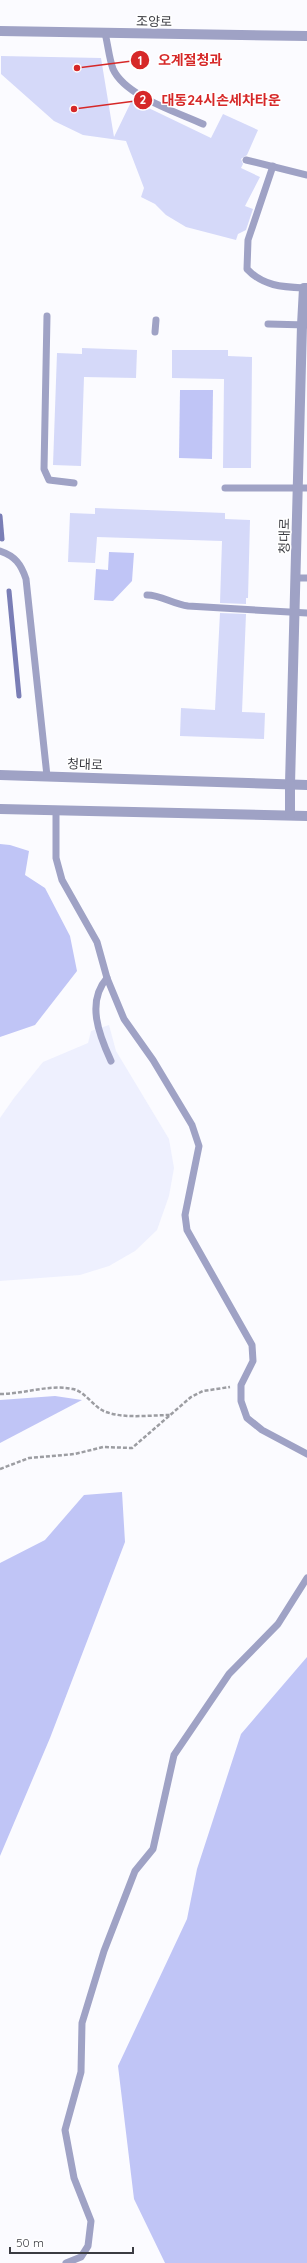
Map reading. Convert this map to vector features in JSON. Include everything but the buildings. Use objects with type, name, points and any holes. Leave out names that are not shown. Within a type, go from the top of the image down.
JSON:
[{"type":"street","name":"조양로","points":[[0,31],[307,36]]},
{"type":"street","name":"청대로","points":[[290,815],[296,578],[302,488],[305,288]]},
{"type":"street","name":"청대로","points":[[0,775],[307,785]]},
{"type":"street","points":[[0,809],[307,816]]},
{"type":"lane","points":[[105,33],[113,69],[122,83],[135,92],[203,124]]},
{"type":"lane","points":[[246,160],[307,175]]},
{"type":"lane","points":[[273,166],[248,240],[247,270],[256,279],[282,287],[305,288]]},
{"type":"lane","points":[[47,316],[44,469],[49,480],[74,483]]},
{"type":"lane","points":[[156,320],[156,332]]},
{"type":"lane","points":[[268,324],[305,325]]},
{"type":"lane","points":[[225,488],[302,488]]},
{"type":"lane","points":[[0,551],[10,554],[18,562],[26,579],[47,776]]},
{"type":"lane","points":[[296,578],[307,578]]},
{"type":"lane","points":[[147,595],[155,595],[171,603],[188,606],[307,613]]},
{"type":"lane","points":[[56,811],[56,858],[62,880],[97,942],[107,978],[124,1019],[153,1060],[192,1125],[198,1146],[185,1216],[186,1230],[252,1345],[253,1361],[241,1385],[241,1401],[247,1418],[262,1430],[307,1454]]},
{"type":"lane","points":[[107,978],[100,987],[95,1004],[105,1048],[111,1061]]},
{"type":"lane","points":[[66,2263],[81,2257],[88,2246],[90,2221],[74,2178],[65,2130],[81,2072],[82,2023],[104,1951],[135,1871],[153,1849],[174,1755],[229,1674],[278,1624],[307,1578]]},
{"type":"path","points":[[0,1469],[29,1458],[75,1454],[103,1447],[132,1448],[191,1397],[203,1391],[241,1385]]},
{"type":"path","points":[[0,1394],[18,1394],[46,1388],[75,1389],[105,1412],[126,1415],[171,1415]]},
{"type":"shaded area","points":[[180,390],[213,390],[212,459],[179,458]]},
{"type":"shaded area","points":[[109,552],[134,553],[132,581],[113,601],[94,600],[96,569],[108,570]]},
{"type":"shaded area","points":[[0,844],[10,845],[29,851],[25,875],[45,888],[70,936],[77,971],[35,1025],[0,1037]]},
{"type":"shaded area","points":[[109,1025],[116,1051],[169,1139],[174,1168],[169,1196],[157,1230],[135,1251],[109,1266],[80,1275],[0,1281],[0,1118],[43,1062],[88,1043],[91,1031]]},
{"type":"shaded area","points":[[55,1396],[82,1400],[0,1443],[0,1400]]},
{"type":"shaded area","points":[[122,1492],[125,1542],[50,1738],[0,1856],[0,1563],[45,1540],[84,1495]]},
{"type":"shaded area","points":[[307,1657],[307,2263],[165,2263],[134,2199],[118,2066],[187,1919],[197,1869],[241,1734]]},
{"type":"waterway","points":[[0,516],[2,539]]},
{"type":"waterway","points":[[9,591],[19,696]]},
{"type":"place","name":"오계절청과","points":[[77,68]]},
{"type":"place","name":"대동24시손세차타운","points":[[74,109]]}]
